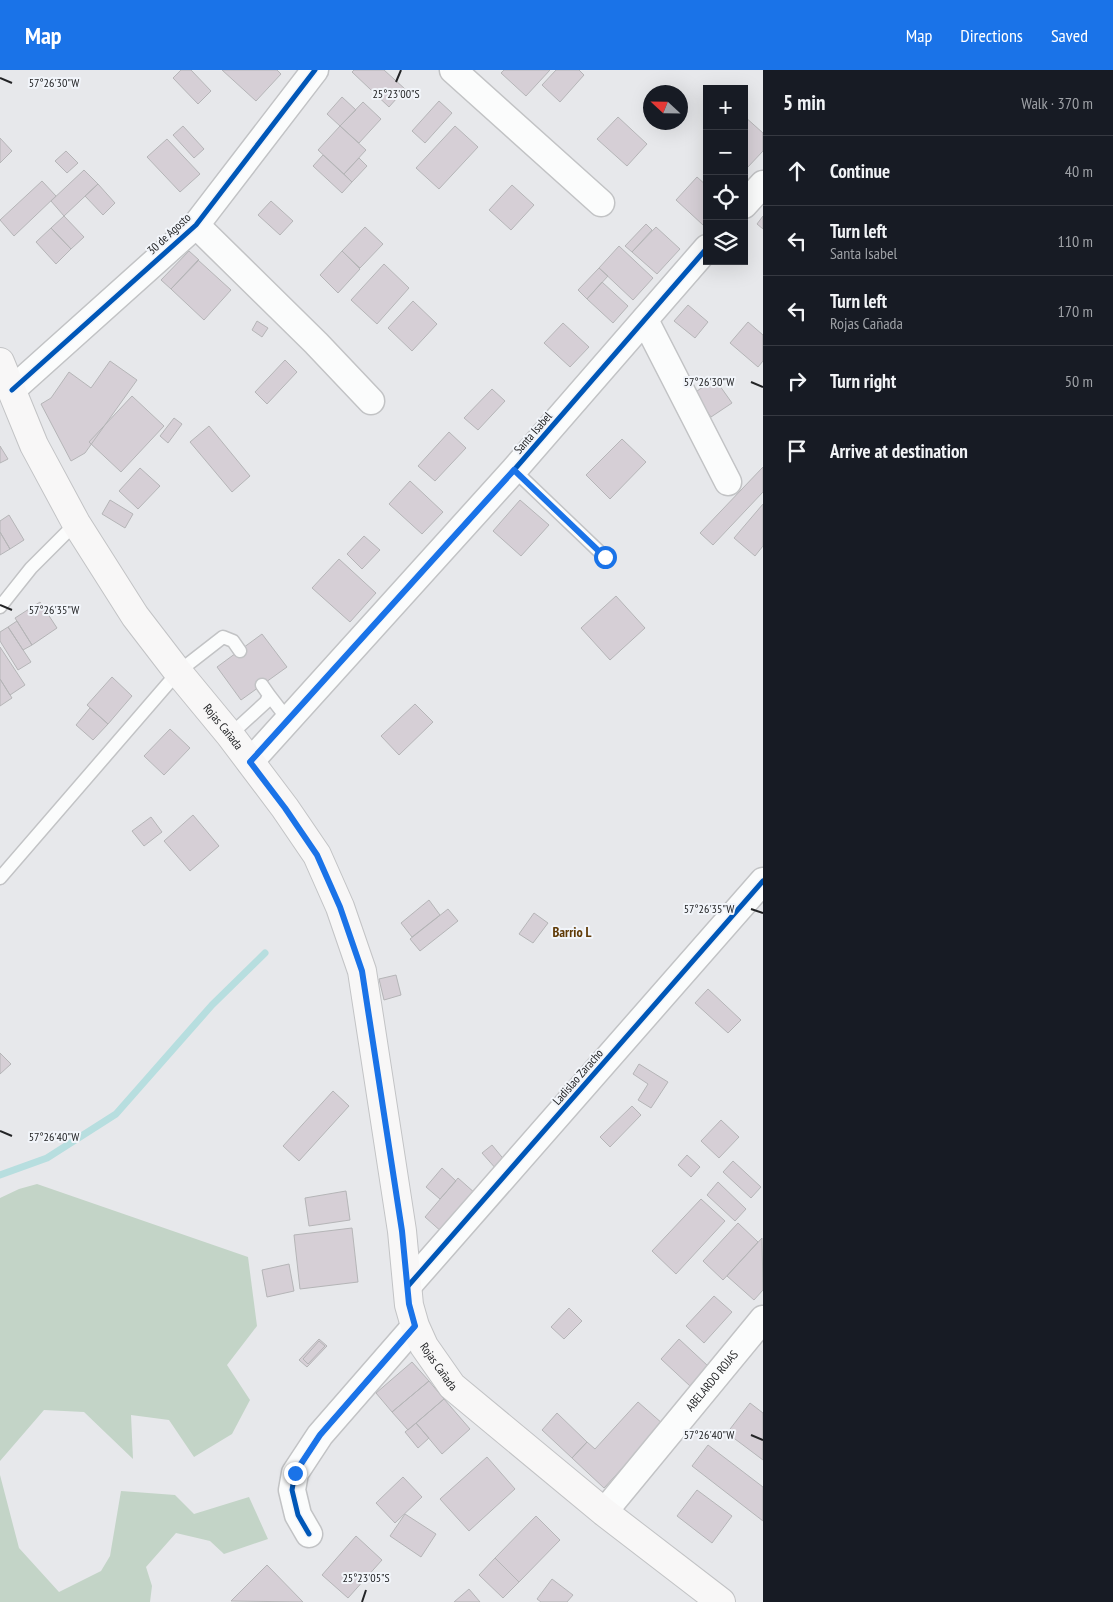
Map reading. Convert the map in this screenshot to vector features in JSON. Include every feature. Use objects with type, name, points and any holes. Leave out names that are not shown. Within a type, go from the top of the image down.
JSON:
[{"type":"main road","name":"Rojas Cañada","points":[[0,362],[34,445],[76,523],[135,616],[230,735],[285,808],[317,855],[340,907],[362,971],[402,1231],[409,1304],[415,1326],[424,1346],[452,1386],[604,1512],[721,1602]]},
{"type":"street","name":"30 de Agosto","points":[[12,390],[196,225],[315,70]]},
{"type":"street","points":[[453,70],[601,203]]},
{"type":"street","points":[[748,201],[763,184]]},
{"type":"street","points":[[196,225],[316,343],[371,401]]},
{"type":"street","name":"Santa Isabel","points":[[250,762],[514,470],[703,253]]},
{"type":"street","points":[[645,320],[728,482]]},
{"type":"street","name":"Ladislao Zaracho","points":[[408,1286],[763,882]]},
{"type":"street","name":"ABELARDO ROJAS","points":[[604,1512],[763,1320]]},
{"type":"street","points":[[309,1534],[298,1515],[292,1490],[295,1473],[320,1435],[415,1326]]},
{"type":"lane","points":[[514,470],[605,557]]},
{"type":"lane","points":[[0,607],[31,568],[76,523]]},
{"type":"lane","points":[[0,878],[178,672],[223,637],[234,641],[240,651]]},
{"type":"lane","points":[[230,735],[261,707],[266,690],[289,721]]},
{"type":"green space","points":[[37,1184],[248,1257],[257,1326],[227,1365],[250,1400],[232,1434],[194,1457],[169,1420],[131,1415],[133,1459],[84,1412],[44,1410],[0,1461],[0,1198],[19,1189]]},
{"type":"green space","points":[[0,1475],[19,1548],[59,1592],[101,1571],[110,1556],[121,1491],[175,1495],[194,1514],[249,1497],[268,1539],[224,1554],[210,1541],[176,1533],[146,1567],[152,1586],[150,1602],[0,1602]]},
{"type":"building","points":[[181,70],[191,70],[211,91],[198,104],[173,78]]},
{"type":"building","points":[[222,70],[277,70],[281,74],[256,101]]},
{"type":"building","points":[[354,70],[384,70],[405,89],[389,107],[352,72]]},
{"type":"building","points":[[504,70],[550,70],[526,96],[501,73]]},
{"type":"building","points":[[556,70],[579,70],[584,75],[560,102],[542,85]]},
{"type":"building","points":[[342,97],[356,110],[340,126],[327,114]]},
{"type":"building","points":[[439,101],[452,113],[425,143],[412,131]]},
{"type":"building","points":[[363,102],[381,119],[359,143],[340,126]]},
{"type":"building","points":[[618,117],[647,144],[627,166],[597,139]]},
{"type":"building","points":[[748,120],[763,133],[763,151],[748,167]]},
{"type":"building","points":[[183,126],[204,149],[194,158],[173,135]]},
{"type":"building","points":[[340,126],[366,150],[344,174],[318,150]]},
{"type":"building","points":[[455,126],[478,147],[439,189],[416,168]]},
{"type":"building","points":[[0,138],[12,151],[0,163]]},
{"type":"building","points":[[167,139],[200,174],[180,192],[147,157]]},
{"type":"building","points":[[66,151],[78,163],[67,173],[55,161]]},
{"type":"building","points":[[323,155],[352,182],[342,193],[313,166]]},
{"type":"building","points":[[359,158],[367,166],[352,182],[344,174]]},
{"type":"building","points":[[84,170],[98,184],[64,216],[51,201]]},
{"type":"building","points":[[697,177],[703,182],[703,225],[676,200]]},
{"type":"building","points":[[42,181],[56,196],[14,236],[0,220]]},
{"type":"building","points":[[98,184],[115,203],[103,215],[85,196]]},
{"type":"building","points":[[512,185],[534,205],[511,230],[489,210]]},
{"type":"building","points":[[271,201],[293,221],[280,235],[258,215]]},
{"type":"building","points":[[64,216],[84,237],[71,249],[51,228]]},
{"type":"building","points":[[763,216],[763,229],[757,224]]},
{"type":"building","points":[[646,224],[652,230],[632,252],[625,246]]},
{"type":"building","points":[[365,227],[383,244],[360,268],[342,251]]},
{"type":"building","points":[[656,227],[680,249],[657,274],[632,252]]},
{"type":"building","points":[[51,228],[71,249],[56,264],[36,242]]},
{"type":"building","points":[[619,246],[653,278],[633,300],[599,268]]},
{"type":"building","points":[[189,251],[199,260],[171,289],[161,280]]},
{"type":"building","points":[[342,251],[360,269],[338,293],[320,275]]},
{"type":"building","points":[[198,260],[231,290],[204,320],[171,289]]},
{"type":"building","points":[[384,264],[409,288],[377,324],[351,300]]},
{"type":"building","points":[[599,268],[608,276],[587,299],[578,290]]},
{"type":"building","points":[[602,282],[628,306],[613,323],[587,299]]},
{"type":"building","points":[[413,301],[437,324],[412,351],[388,328]]},
{"type":"building","points":[[688,305],[708,322],[695,338],[674,321]]},
{"type":"building","points":[[257,321],[268,328],[262,337],[252,330]]},
{"type":"building","points":[[748,322],[763,335],[763,361],[758,367],[730,343]]},
{"type":"building","points":[[563,323],[589,347],[570,367],[544,343]]},
{"type":"building","points":[[285,360],[297,372],[267,404],[255,392]]},
{"type":"building","points":[[110,361],[137,380],[85,453],[71,461],[41,404],[51,398],[69,372],[91,388]]},
{"type":"building","points":[[715,379],[732,403],[711,417],[694,393]]},
{"type":"building","points":[[492,389],[505,401],[478,430],[464,418]]},
{"type":"building","points":[[132,396],[164,426],[121,472],[89,442]]},
{"type":"building","points":[[174,418],[182,424],[168,443],[160,436]]},
{"type":"building","points":[[209,426],[250,476],[232,492],[190,442]]},
{"type":"building","points":[[449,432],[466,448],[435,481],[418,466]]},
{"type":"building","points":[[622,439],[646,462],[610,499],[586,475]]},
{"type":"building","points":[[0,446],[8,459],[0,463]]},
{"type":"building","points":[[763,467],[763,492],[713,545],[700,533]]},
{"type":"building","points":[[140,468],[160,486],[138,509],[119,491]]},
{"type":"building","points":[[410,481],[443,512],[422,534],[389,504]]},
{"type":"building","points":[[110,500],[133,514],[125,528],[102,514]]},
{"type":"building","points":[[520,500],[549,525],[521,556],[493,531]]},
{"type":"building","points":[[763,504],[763,546],[755,556],[734,538]]},
{"type":"building","points":[[9,515],[24,540],[10,549],[0,532],[0,521]]},
{"type":"building","points":[[0,532],[10,549],[0,555]]},
{"type":"building","points":[[364,536],[380,550],[362,569],[347,554]]},
{"type":"building","points":[[339,559],[376,593],[350,622],[312,588]]},
{"type":"building","points":[[616,596],[645,628],[610,660],[581,628]]},
{"type":"building","points":[[40,602],[57,628],[32,645],[15,618]]},
{"type":"building","points":[[17,621],[32,645],[23,650],[8,627]]},
{"type":"building","points":[[8,627],[31,662],[18,670],[0,641],[0,632]]},
{"type":"building","points":[[262,634],[287,667],[241,700],[217,667]]},
{"type":"building","points":[[0,647],[25,685],[10,695],[0,679]]},
{"type":"building","points":[[112,677],[132,696],[108,724],[87,705]]},
{"type":"building","points":[[0,679],[12,698],[0,706]]},
{"type":"building","points":[[415,704],[433,722],[399,755],[381,736]]},
{"type":"building","points":[[90,708],[108,724],[93,740],[76,725]]},
{"type":"building","points":[[170,729],[190,748],[164,775],[144,756]]},
{"type":"building","points":[[193,815],[219,846],[190,871],[164,841]]},
{"type":"building","points":[[151,817],[162,832],[144,846],[132,831]]},
{"type":"building","points":[[429,900],[440,915],[412,937],[401,923]]},
{"type":"building","points":[[448,909],[458,921],[420,951],[410,939]]},
{"type":"building","points":[[534,913],[548,923],[533,943],[519,934]]},
{"type":"building","points":[[396,975],[401,995],[384,1000],[379,979]]},
{"type":"building","points":[[708,989],[741,1020],[728,1033],[695,1003]]},
{"type":"building","points":[[0,1053],[11,1064],[0,1074]]},
{"type":"building","points":[[639,1064],[668,1082],[651,1108],[638,1100],[648,1084],[633,1074]]},
{"type":"building","points":[[333,1091],[349,1106],[299,1161],[283,1146]]},
{"type":"building","points":[[632,1106],[641,1115],[610,1147],[600,1137]]},
{"type":"building","points":[[721,1120],[739,1137],[719,1158],[701,1141]]},
{"type":"building","points":[[492,1145],[506,1162],[497,1170],[482,1153]]},
{"type":"building","points":[[687,1155],[700,1167],[691,1177],[678,1165]]},
{"type":"building","points":[[733,1161],[761,1187],[751,1198],[723,1172]]},
{"type":"building","points":[[442,1168],[456,1181],[440,1199],[426,1187]]},
{"type":"building","points":[[458,1178],[476,1194],[443,1233],[425,1217]]},
{"type":"building","points":[[718,1182],[746,1209],[735,1221],[707,1195]]},
{"type":"building","points":[[346,1191],[350,1220],[309,1226],[305,1198]]},
{"type":"building","points":[[701,1199],[725,1221],[676,1274],[652,1251]]},
{"type":"building","points":[[738,1223],[758,1242],[723,1280],[703,1261]]},
{"type":"building","points":[[352,1228],[358,1282],[300,1289],[294,1235]]},
{"type":"building","points":[[762,1238],[763,1290],[754,1300],[727,1276]]},
{"type":"building","points":[[289,1264],[294,1291],[267,1297],[262,1270]]},
{"type":"building","points":[[714,1296],[732,1312],[704,1343],[686,1326]]},
{"type":"building","points":[[569,1308],[582,1321],[564,1339],[551,1327]]},
{"type":"building","points":[[319,1339],[327,1346],[307,1367],[299,1360]]},
{"type":"building","points":[[679,1339],[708,1366],[690,1386],[661,1359]]},
{"type":"building","points":[[319,1341],[325,1346],[308,1364],[303,1359]]},
{"type":"building","points":[[412,1362],[429,1381],[392,1412],[376,1393]]},
{"type":"building","points":[[429,1381],[444,1399],[408,1430],[392,1412]]},
{"type":"building","points":[[444,1399],[470,1429],[442,1454],[416,1423]]},
{"type":"building","points":[[638,1402],[663,1424],[604,1488],[572,1458],[587,1442],[595,1449]]},
{"type":"building","points":[[750,1403],[763,1413],[763,1460],[727,1433]]},
{"type":"building","points":[[557,1413],[587,1442],[572,1458],[542,1430]]},
{"type":"building","points":[[416,1423],[429,1438],[418,1448],[405,1432]]},
{"type":"building","points":[[708,1445],[763,1487],[763,1521],[692,1466]]},
{"type":"building","points":[[487,1457],[515,1489],[469,1531],[440,1499]]},
{"type":"building","points":[[403,1477],[422,1497],[395,1523],[376,1503]]},
{"type":"building","points":[[697,1490],[732,1516],[712,1543],[677,1516]]},
{"type":"building","points":[[405,1514],[436,1534],[421,1557],[390,1536]]},
{"type":"building","points":[[536,1516],[560,1540],[519,1582],[495,1558]]},
{"type":"building","points":[[356,1536],[382,1560],[348,1598],[322,1575]]},
{"type":"building","points":[[495,1558],[519,1582],[503,1598],[479,1575]]},
{"type":"building","points":[[267,1565],[303,1602],[231,1601]]},
{"type":"building","points":[[552,1579],[573,1595],[567,1602],[541,1602],[537,1599]]},
{"type":"building","points":[[469,1589],[480,1602],[454,1602]]},
{"type":"waterway","points":[[0,1175],[47,1158],[116,1114],[212,1005],[265,953]]},
{"type":"cycle path","points":[[12,390],[196,225],[315,70]]},
{"type":"cycle path","points":[[250,762],[514,470],[703,253]]},
{"type":"cycle path","points":[[408,1286],[763,881]]},
{"type":"cycle path","points":[[309,1534],[298,1515],[292,1490],[295,1473],[320,1435],[415,1326]]},
{"type":"district","name":"Barrio L","points":[[572,932]]},
{"type":"route","points":[[295,1473],[320,1435],[415,1326],[409,1304],[402,1231],[362,971],[340,907],[317,855],[285,808],[250,762],[514,470],[605,557]]}]
